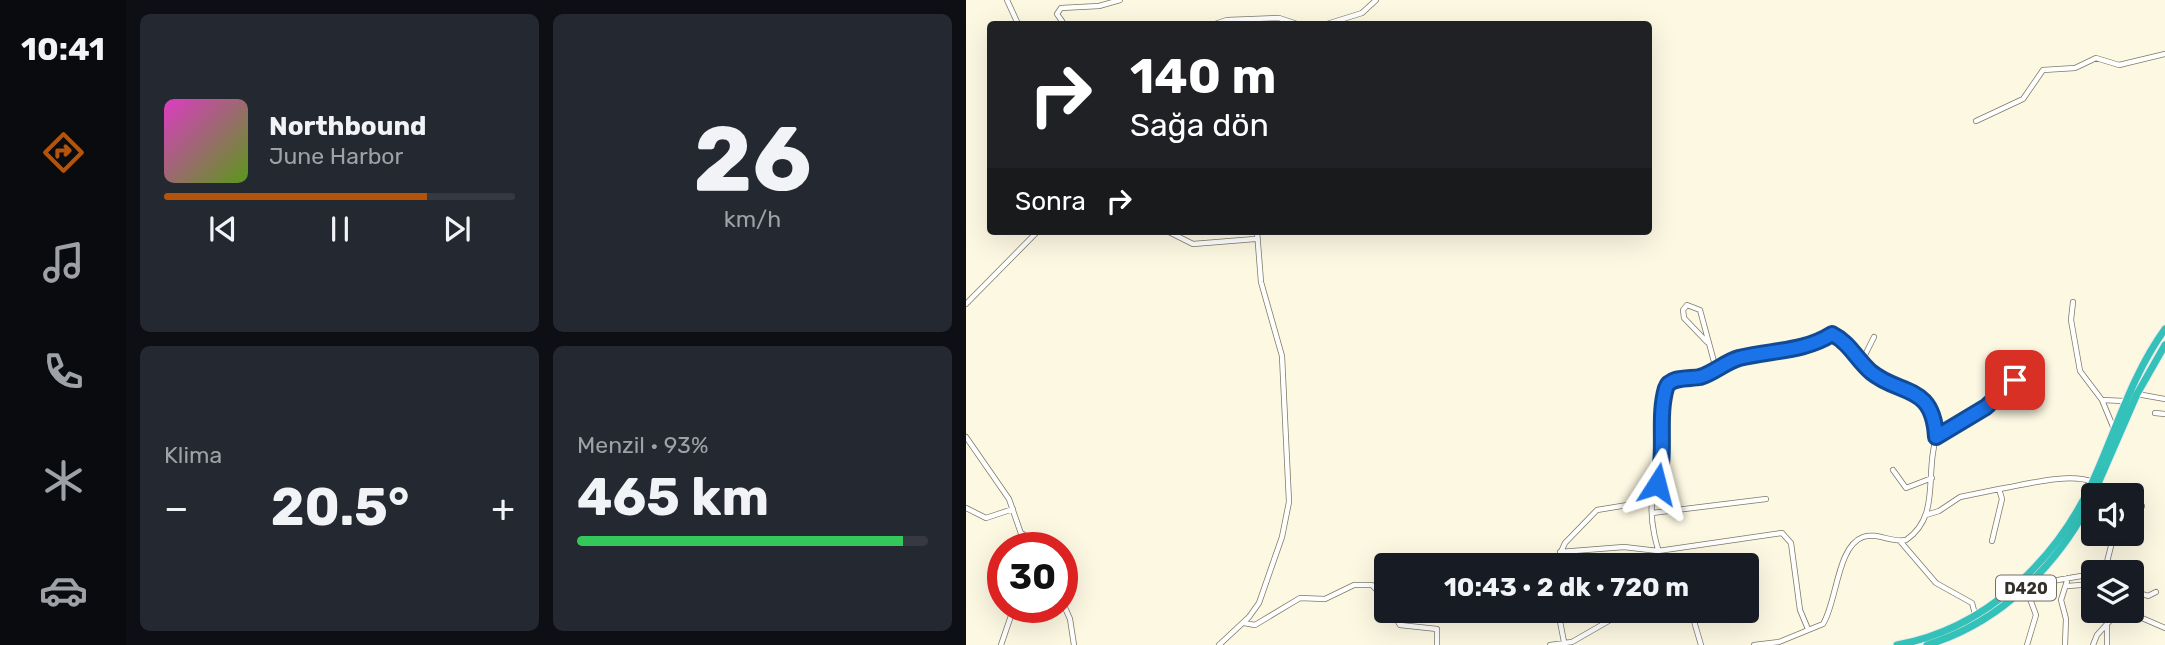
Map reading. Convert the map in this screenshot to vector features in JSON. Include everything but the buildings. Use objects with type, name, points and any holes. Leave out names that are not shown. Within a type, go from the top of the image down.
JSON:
[{"type":"highway","name":"D420","points":[[1897,645],[1935,635],[1975,614],[2019,584],[2045,558],[2074,518],[2092,482],[2124,401],[2165,329]]},
{"type":"highway","name":"D420","points":[[2099,483],[2137,394],[2165,345]]},
{"type":"highway","name":"D420","points":[[1927,645],[1981,621],[2026,588],[2064,547],[2081,517]]},
{"type":"street","points":[[1007,0],[1017,21]]},
{"type":"street","points":[[1062,21],[1057,14],[1061,8],[1099,6],[1120,0]]},
{"type":"street","points":[[1337,21],[1362,13],[1376,0]]},
{"type":"street","points":[[1224,21],[1279,18],[1288,21]]},
{"type":"street","points":[[1976,121],[2023,99],[2043,70],[2075,68],[2096,58],[2119,65],[2165,54]]},
{"type":"street","points":[[966,304],[1034,235]]},
{"type":"street","points":[[1175,235],[1193,244],[1255,239]]},
{"type":"street","points":[[1219,645],[1244,623],[1259,603],[1289,502],[1282,356],[1261,282],[1256,235]]},
{"type":"street","points":[[2073,302],[2071,320],[2080,371],[2102,400],[2113,429]]},
{"type":"street","points":[[1707,342],[1684,318],[1683,310],[1687,305],[1700,310],[1716,369]]},
{"type":"street","points":[[1658,551],[1652,501],[1662,465],[1663,406],[1667,385],[1671,381],[1704,376],[1741,358],[1817,345],[1832,334],[1852,348],[1878,377],[1916,394],[1933,414],[1936,437],[1930,504],[1916,533],[1900,541],[1863,537],[1854,542],[1843,562],[1829,614],[1823,624],[1779,642],[1754,645]]},
{"type":"street","points":[[1862,361],[1874,337]]},
{"type":"street","points":[[1936,437],[2001,396],[2015,380],[2023,359]]},
{"type":"street","points":[[2137,394],[2165,399]]},
{"type":"street","points":[[2102,400],[2124,401]]},
{"type":"street","points":[[2155,413],[2165,414]]},
{"type":"street","points":[[966,437],[1013,509],[1022,532]]},
{"type":"street","points":[[1893,470],[1906,488],[1933,478]]},
{"type":"street","points":[[1925,516],[1939,511],[1959,498],[2020,487],[2035,481],[2083,478],[2092,482]]},
{"type":"street","points":[[1992,541],[2002,499],[1999,489]]},
{"type":"street","points":[[1653,513],[1766,499]]},
{"type":"street","points":[[1560,552],[1570,536],[1591,519],[1597,510],[1652,501]]},
{"type":"street","points":[[966,508],[986,518],[1013,509]]},
{"type":"street","points":[[1560,552],[1623,547],[1658,551],[1785,534],[1791,543],[1800,610],[1808,629]]},
{"type":"street","points":[[1900,541],[1936,583],[1972,603],[1975,614]]},
{"type":"street","points":[[2035,579],[2081,576]]},
{"type":"street","points":[[2064,645],[2066,619],[2061,600],[2068,586],[2068,578]]},
{"type":"street","points":[[1244,623],[1259,624],[1300,598],[1325,599],[1360,584],[1374,588]]},
{"type":"street","points":[[2068,586],[2081,585]]},
{"type":"street","points":[[2026,588],[2036,615],[2027,645]]},
{"type":"street","points":[[2144,594],[2148,596],[2155,592]]},
{"type":"street","points":[[2093,645],[2097,635],[2113,615],[2126,612],[2165,628]]},
{"type":"street","points":[[1001,645],[1009,623]]},
{"type":"street","points":[[1071,623],[1074,645]]},
{"type":"street","points":[[1399,623],[1437,629],[1437,645]]},
{"type":"street","points":[[1560,623],[1564,642]]},
{"type":"street","points":[[1550,645],[1573,643],[1606,623]]},
{"type":"street","points":[[1695,623],[1701,645]]},
{"type":"street","points":[[2106,645],[2107,625]]},
{"type":"route","points":[[1657,484],[1662,465],[1663,406],[1667,385],[1671,381],[1704,376],[1741,358],[1791,347],[1817,345],[1832,334],[1852,348],[1867,368],[1878,377],[1906,387],[1916,394],[1933,414],[1936,437],[1986,407],[2001,396],[2015,380]]}]
